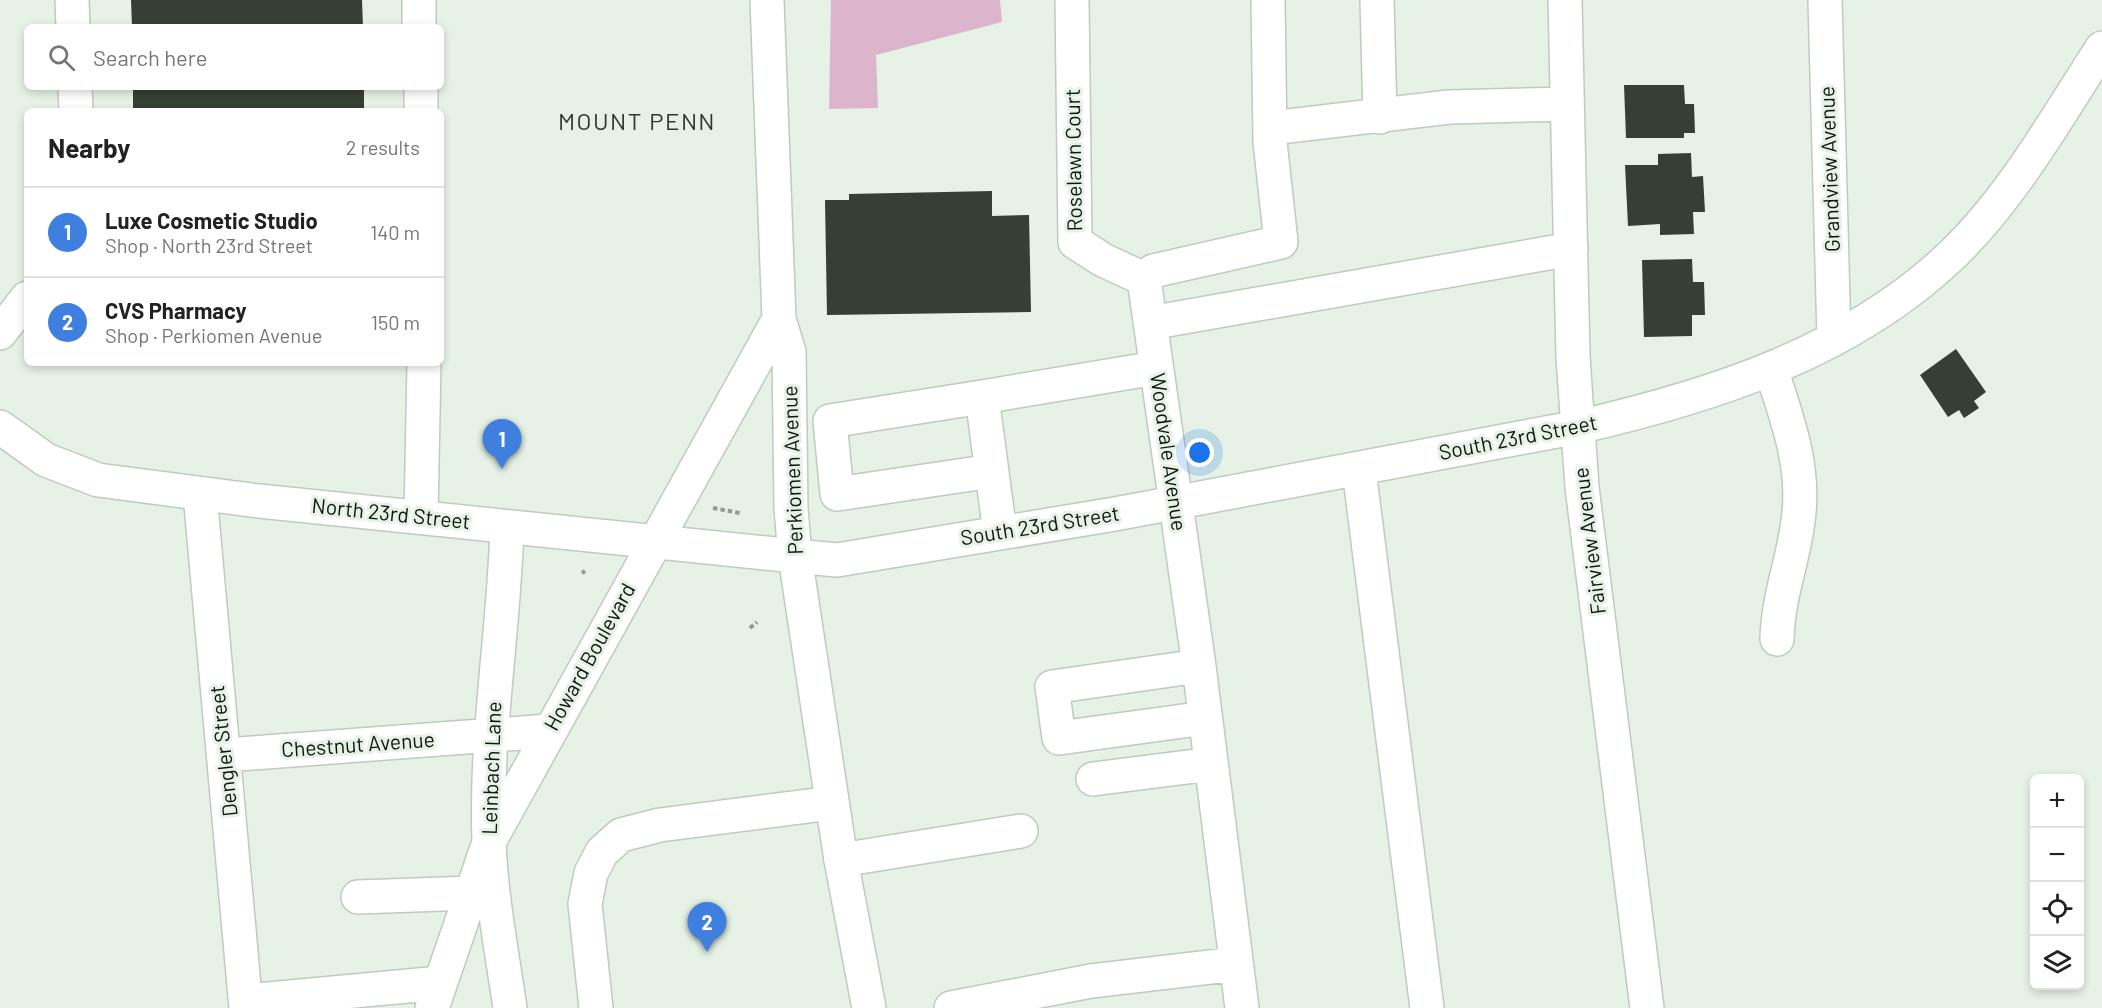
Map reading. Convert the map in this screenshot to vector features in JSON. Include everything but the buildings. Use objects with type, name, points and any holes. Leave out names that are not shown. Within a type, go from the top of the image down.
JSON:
[{"type":"street","points":[[72,0],[73,24]]},
{"type":"street","points":[[419,0],[420,24]]},
{"type":"street","name":"Perkiomen Avenue","points":[[767,0],[778,319],[789,352],[791,509],[795,556],[841,860],[869,1008]]},
{"type":"street","name":"Roselawn Court","points":[[1072,0],[1075,242],[1103,260],[1144,279]]},
{"type":"street","points":[[1144,279],[1153,271],[1281,242],[1270,141],[1268,0]]},
{"type":"street","points":[[1377,0],[1380,117]]},
{"type":"street","name":"Fairview Avenue","points":[[1565,0],[1571,249],[1582,487],[1647,1008]]},
{"type":"street","name":"Grandview Avenue","points":[[1825,0],[1834,339]]},
{"type":"street","name":"South 23rd Street","points":[[795,556],[837,560],[1175,504],[1578,427],[1643,412],[1729,387],[1834,339],[1903,295],[1953,253],[2020,175],[2102,48]]},
{"type":"street","points":[[75,90],[76,108]]},
{"type":"street","points":[[421,90],[421,108]]},
{"type":"street","points":[[1271,128],[1380,117],[1449,107],[1567,104]]},
{"type":"street","points":[[1150,323],[1571,249]]},
{"type":"street","name":"Woodvale Avenue","points":[[1144,279],[1199,666],[1242,1008]]},
{"type":"street","points":[[0,333],[24,302]]},
{"type":"street","name":"Howard Boulevard","points":[[436,996],[489,842],[548,731],[778,319]]},
{"type":"street","points":[[421,516],[424,366]]},
{"type":"street","points":[[992,471],[837,494],[830,421],[1156,368]]},
{"type":"street","points":[[1771,369],[1791,430],[1800,478],[1799,514],[1783,584],[1777,639]]},
{"type":"street","points":[[982,397],[1000,533]]},
{"type":"street","name":"North 23rd Street","points":[[0,428],[46,460],[98,480],[200,494],[795,556]]},
{"type":"street","points":[[1359,470],[1427,1008]]},
{"type":"street","name":"Dengler Street","points":[[200,494],[246,1005]]},
{"type":"street","name":"Leinbach Lane","points":[[507,527],[506,581],[490,735],[489,842],[510,1008]]},
{"type":"street","points":[[1199,666],[1052,687],[1059,738],[1205,718]]},
{"type":"street","name":"Chestnut Avenue","points":[[225,755],[548,731]]},
{"type":"street","points":[[1093,779],[1211,764]]},
{"type":"street","points":[[596,1008],[585,904],[591,873],[602,852],[621,835],[660,825],[832,803]]},
{"type":"street","points":[[841,860],[1021,831]]},
{"type":"street","points":[[358,897],[471,893]]},
{"type":"street","points":[[951,1008],[1091,981],[1236,964]]},
{"type":"street","points":[[246,1005],[436,996]]},
{"type":"path","points":[[713,508],[740,513]]},
{"type":"path","points":[[750,628],[757,622]]},
{"type":"shaded area","points":[[831,0],[1000,0],[1002,22],[876,55],[878,108],[829,109]]},
{"type":"place","name":"Luxe Cosmetic Studio","points":[[502,469]]},
{"type":"place","name":"CVS Pharmacy","points":[[707,952]]},
{"type":"district","name":"MOUNT PENN","points":[[637,122]]}]
